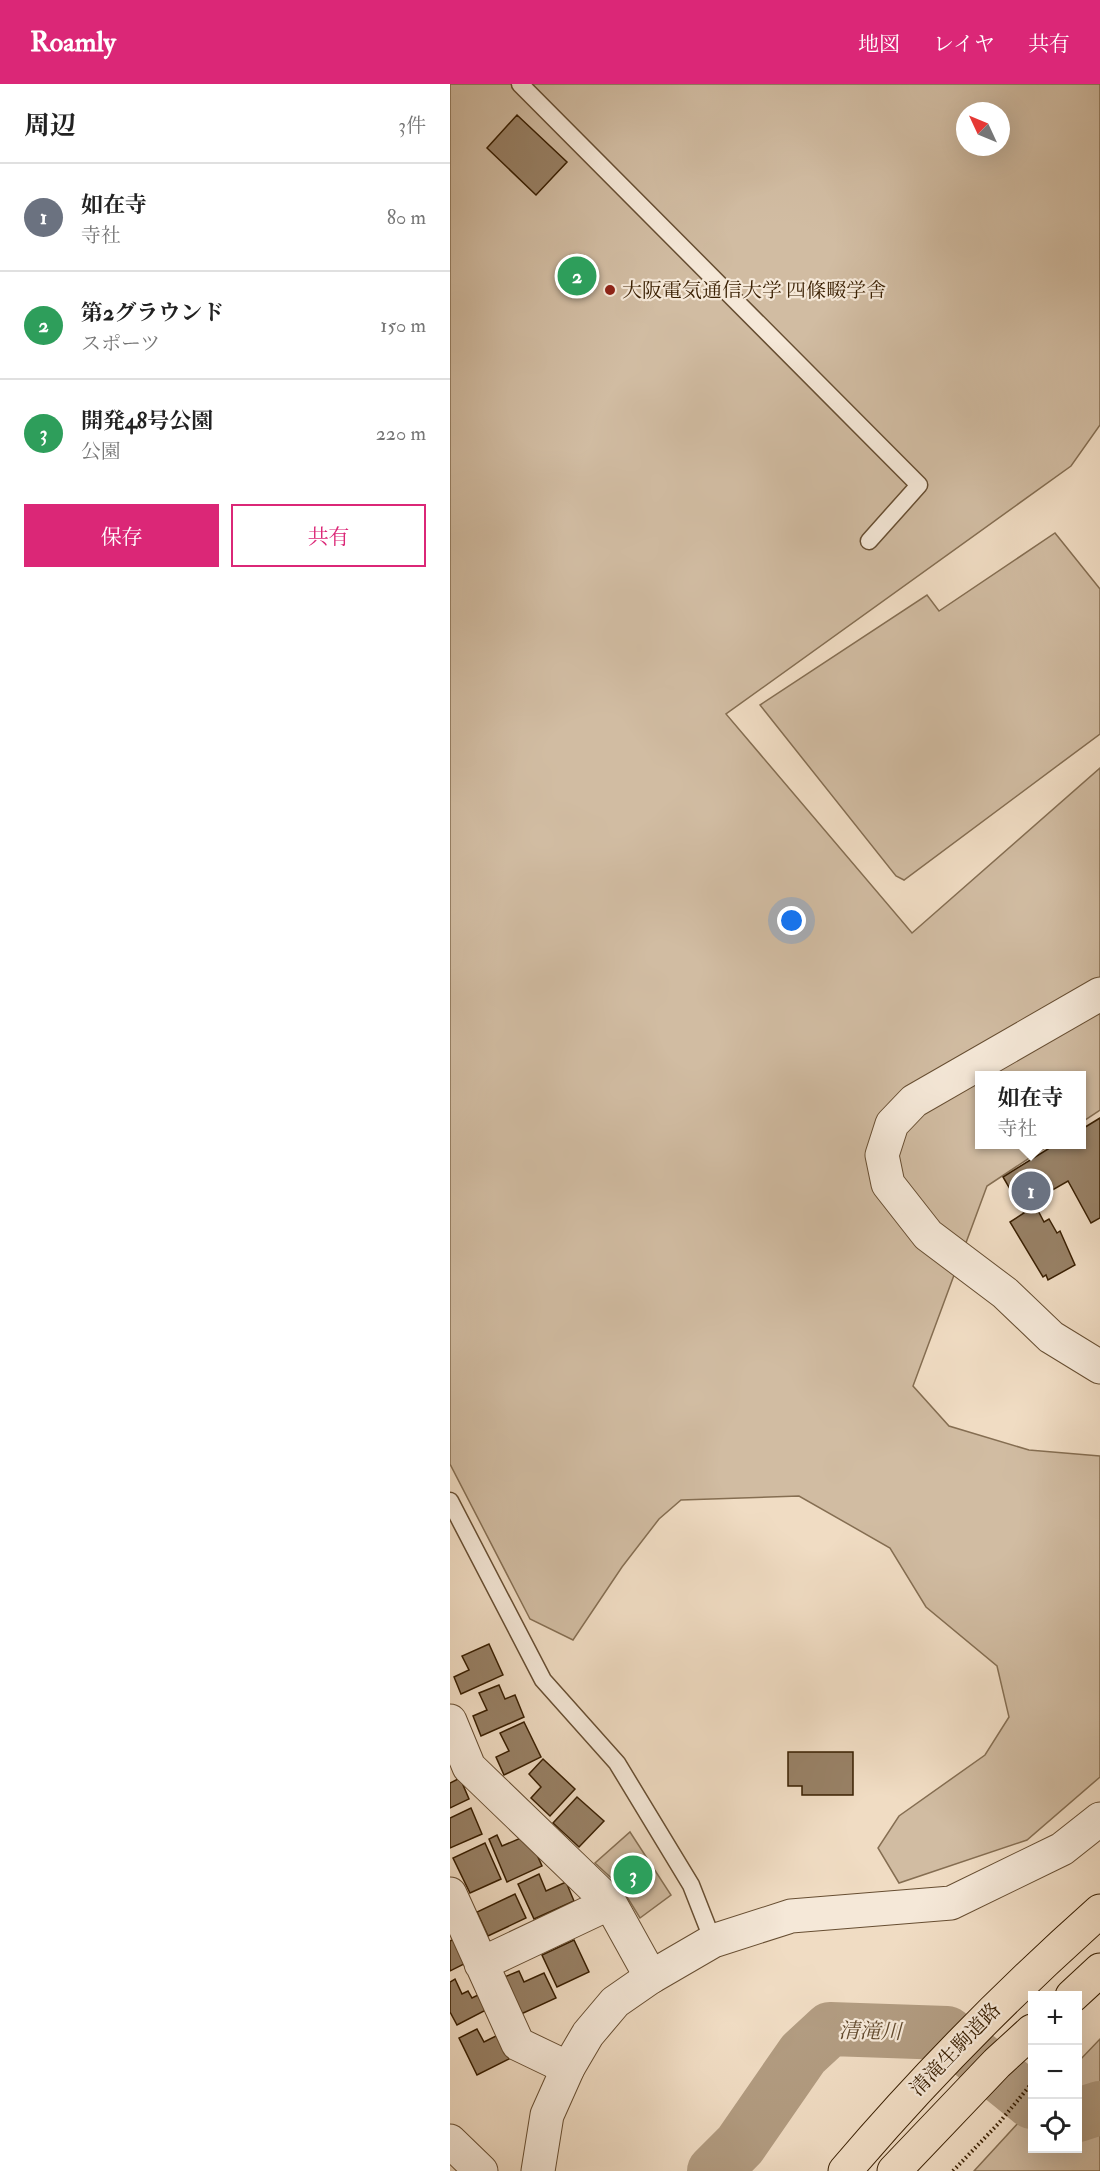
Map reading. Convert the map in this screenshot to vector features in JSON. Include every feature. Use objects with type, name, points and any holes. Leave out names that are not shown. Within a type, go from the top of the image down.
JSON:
[{"type":"highway","name":"清滝生駒道路","points":[[845,2171],[885,2124],[1011,1990],[1100,1911]]},
{"type":"highway","points":[[1076,1991],[1100,1970]]},
{"type":"highway","name":"清滝生駒道路","points":[[903,2160],[1028,2035]]},
{"type":"street","points":[[1100,994],[914,1101],[892,1124],[882,1155],[888,1184],[928,1235],[1005,1293],[1051,1337],[1100,1367]]},
{"type":"street","points":[[450,1720],[470,1767],[610,1903],[651,1977]]},
{"type":"street","points":[[538,2171],[547,2115],[568,2068],[588,2034],[615,2002],[651,1977],[713,1941],[791,1916],[951,1903],[1062,1849],[1100,1818]]},
{"type":"street","points":[[450,1894],[518,2044],[568,2068]]},
{"type":"street","points":[[481,1964],[610,1903]]},
{"type":"street","points":[[450,2141],[481,2171]]},
{"type":"lane","points":[[519,84],[919,484],[869,541]]},
{"type":"lane","points":[[450,1501],[543,1680],[617,1763],[692,1885],[713,1941]]},
{"type":"path","points":[[953,2171],[999,2123],[1028,2088]]},
{"type":"shaded area","points":[[450,84],[1100,84],[1100,425],[1071,466],[726,714],[912,933],[1100,768],[1100,1110],[1086,1119],[1086,1071],[975,1071],[975,1149],[1043,1149],[987,1186],[913,1386],[949,1426],[1029,1450],[1100,1456],[1100,1777],[1027,1840],[899,1883],[878,1848],[899,1816],[985,1755],[1009,1717],[997,1666],[926,1607],[890,1548],[799,1496],[681,1500],[659,1519],[622,1567],[573,1640],[530,1619],[450,1464]]},
{"type":"shaded area","points":[[1055,533],[1100,589],[1100,734],[904,880],[896,876],[760,705],[927,595],[939,611]]},
{"type":"shaded area","points":[[630,1832],[671,1895],[640,1918],[621,1887],[595,1863]]},
{"type":"shaded area","points":[[1100,2039],[1100,2171],[974,2171],[1028,2112],[1028,2153],[1082,2153],[1082,2058]]},
{"type":"building","points":[[517,115],[567,162],[536,195],[487,148]]},
{"type":"building","points":[[1100,1118],[1100,1218],[1091,1223],[1068,1181],[1033,1201],[1044,1222],[1049,1219],[1057,1233],[1060,1231],[1075,1265],[1048,1280],[1046,1275],[1043,1277],[1010,1222],[1024,1213],[1003,1177],[1048,1149],[1086,1149],[1086,1127]]},
{"type":"building","points":[[489,1644],[503,1675],[461,1694],[454,1677],[469,1670],[462,1656]]},
{"type":"building","points":[[499,1685],[505,1699],[515,1695],[524,1717],[481,1736],[473,1716],[487,1710],[479,1693]]},
{"type":"building","points":[[524,1722],[541,1757],[504,1775],[496,1757],[509,1751],[500,1733]]},
{"type":"building","points":[[788,1752],[853,1752],[853,1795],[802,1795],[802,1786],[788,1786]]},
{"type":"building","points":[[543,1759],[575,1789],[550,1816],[531,1798],[541,1787],[529,1774]]},
{"type":"building","points":[[460,1778],[469,1799],[450,1808],[450,1783]]},
{"type":"building","points":[[577,1797],[604,1821],[579,1847],[553,1823]]},
{"type":"building","points":[[471,1808],[482,1834],[450,1848],[450,1818]]},
{"type":"building","points":[[497,1835],[502,1846],[528,1835],[542,1866],[507,1882],[489,1839]]},
{"type":"building","points":[[485,1843],[501,1879],[470,1893],[453,1858]]},
{"type":"building","points":[[539,1874],[546,1891],[566,1882],[574,1901],[534,1919],[518,1884]]},
{"type":"building","points":[[515,1894],[526,1918],[488,1936],[477,1912]]},
{"type":"building","points":[[454,1939],[466,1963],[450,1971],[450,1941]]},
{"type":"building","points":[[574,1940],[589,1972],[557,1987],[542,1955]]},
{"type":"building","points":[[519,1971],[524,1982],[544,1973],[556,1998],[519,2015],[502,1978]]},
{"type":"building","points":[[455,1979],[462,1994],[468,1991],[472,1998],[478,1995],[486,2010],[457,2025],[450,2012],[450,1982]]},
{"type":"building","points":[[477,2029],[484,2042],[498,2035],[509,2059],[477,2075],[459,2038]]},
{"type":"waterway","name":"清滝川","points":[[714,2171],[740,2145],[803,2054],[830,2029],[947,2033],[1028,2099]]},
{"type":"waterway","name":"清滝川","points":[[1082,2114],[1100,2108]]},
{"type":"place","name":"第2グラウンド","points":[[577,276]]},
{"type":"place","name":"大阪電気通信大学 四條畷学舎","points":[[610,290]]},
{"type":"place","name":"如在寺","points":[[1031,1191]]},
{"type":"place","name":"開発48号公園","points":[[633,1875]]}]
